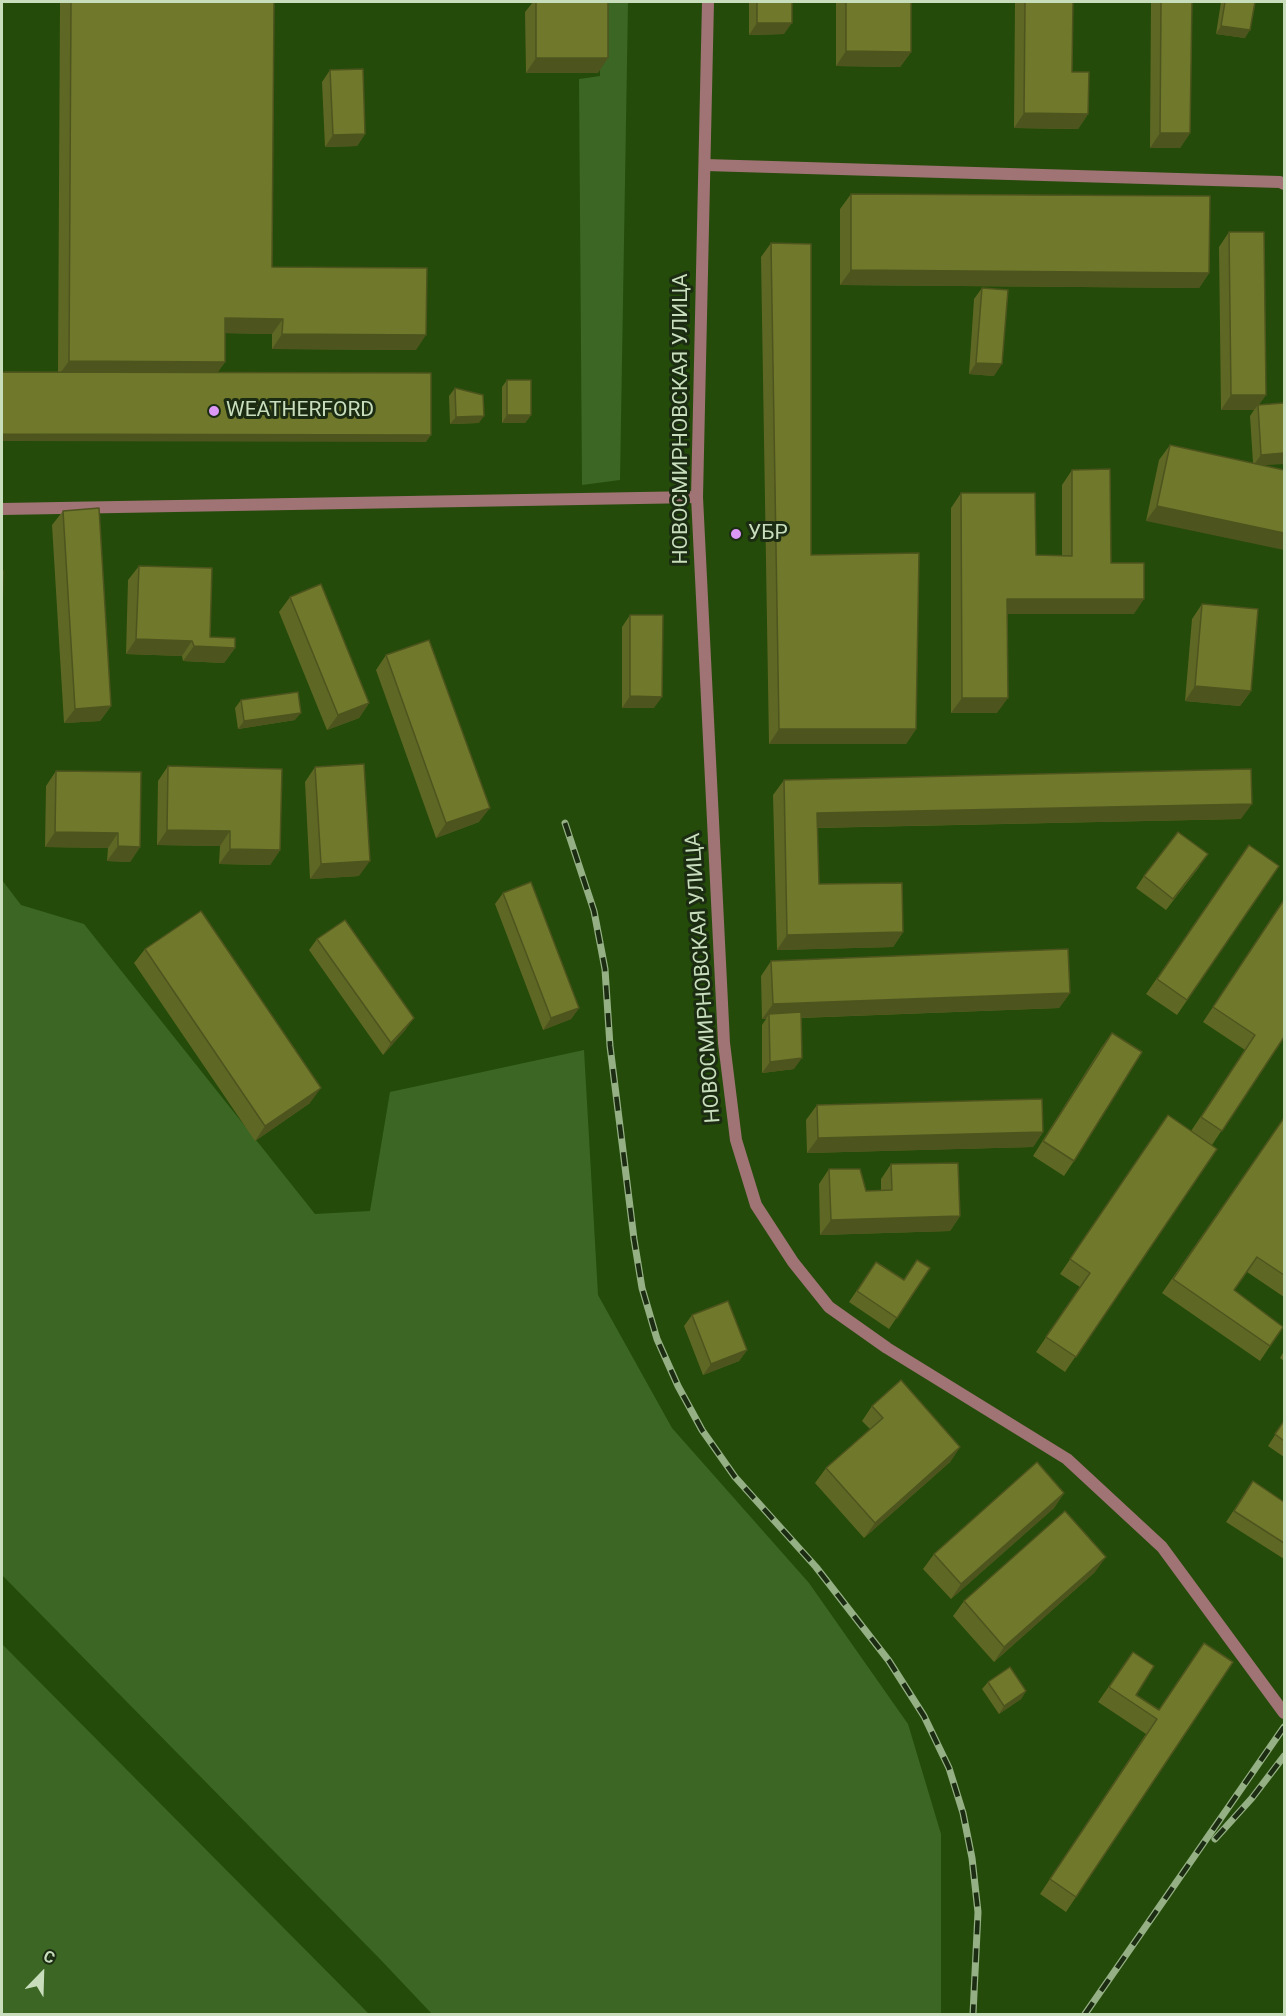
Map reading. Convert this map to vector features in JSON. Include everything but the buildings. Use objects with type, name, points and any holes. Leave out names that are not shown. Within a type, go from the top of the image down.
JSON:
[{"type":"street","name":"НОВОСМИРНОВСКАЯ УЛИЦА","points":[[708,2],[697,497],[724,1043],[735,1140],[756,1205],[793,1262],[829,1307],[887,1348],[1067,1459],[1162,1547],[1284,1713]]},
{"type":"street","points":[[705,165],[1280,182],[1284,184]]},
{"type":"street","points":[[2,509],[697,497]]},
{"type":"green space","points":[[583,2],[628,2],[620,480],[582,485],[579,79],[600,76],[600,4]]},
{"type":"green space","points":[[2,880],[21,905],[84,924],[315,1214],[370,1211],[390,1092],[584,1050],[598,1295],[672,1428],[809,1583],[908,1724],[941,1834],[941,2014],[432,2014],[2,1575]]},
{"type":"green space","points":[[2,1644],[369,2014],[2,2014]]},
{"type":"railway","points":[[565,823],[594,911],[605,969],[610,1046],[634,1239],[642,1288],[657,1339],[678,1386],[702,1430],[735,1477],[816,1567],[889,1661],[924,1716],[949,1768],[963,1813],[972,1858],[978,1912],[973,2014]]},
{"type":"railway","points":[[1085,2014],[1284,1727]]},
{"type":"railway","points":[[1215,1839],[1252,1798],[1284,1756]]},
{"type":"place","name":"WEATHERFORD","points":[[214,411]]},
{"type":"place","name":"УБР","points":[[736,534]]}]
